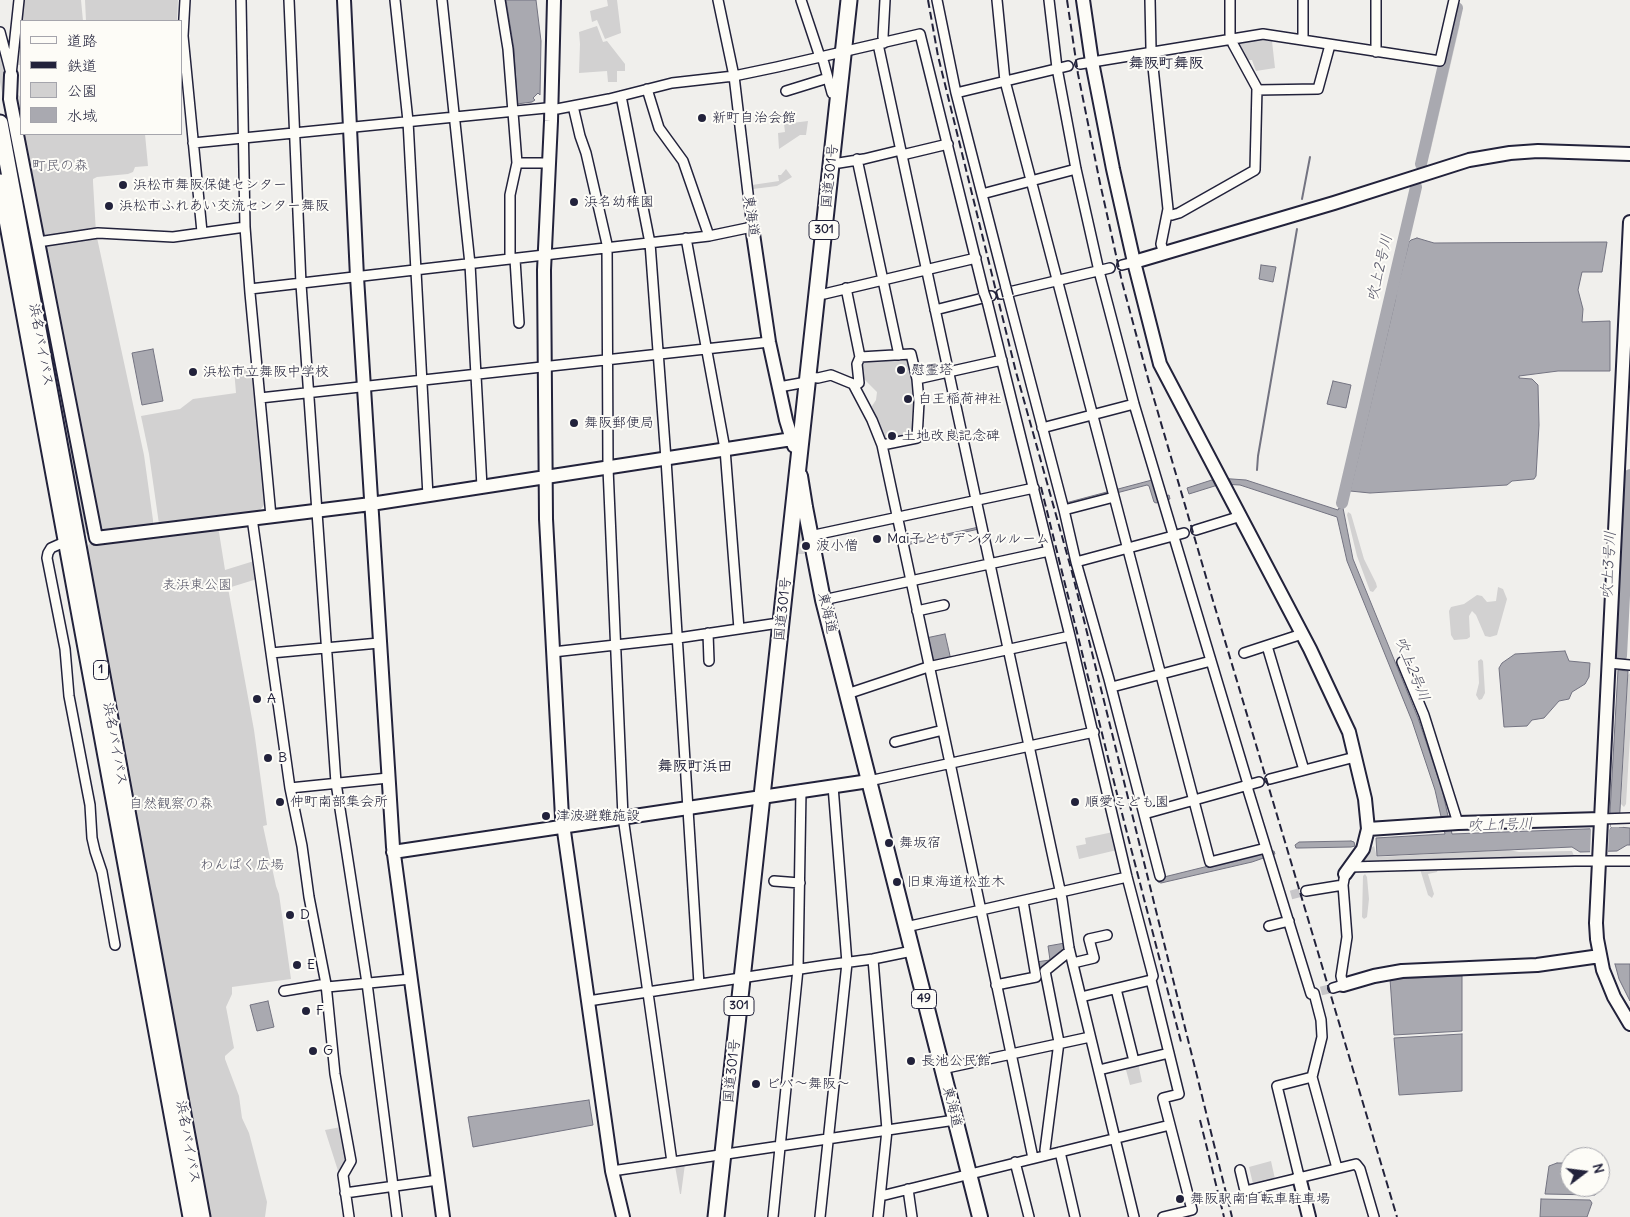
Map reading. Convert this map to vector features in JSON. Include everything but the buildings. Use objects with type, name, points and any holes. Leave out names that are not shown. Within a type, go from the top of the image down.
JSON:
[{"type":"highway","name":"国道301号","points":[[716,1217],[781,625],[798,460],[797,440],[818,293],[844,52],[846,1]]},
{"type":"highway","name":"浜名バイパス","points":[[0,123],[202,1217]]},
{"type":"highway","name":"浜名バイパス","points":[[0,182],[191,1217]]},
{"type":"main road","name":"東海道","points":[[798,460],[810,536],[823,600],[980,1217]]},
{"type":"street","points":[[19,0],[10,99],[38,242],[90,539],[371,504],[797,440]]},
{"type":"street","points":[[185,0],[182,36],[183,66],[202,232]]},
{"type":"street","points":[[241,0],[245,227],[271,516]]},
{"type":"street","points":[[289,0],[301,284],[336,783],[367,984],[397,1217]]},
{"type":"street","points":[[344,0],[357,278],[393,852],[443,1217]]},
{"type":"street","points":[[395,0],[408,121],[428,496]]},
{"type":"street","points":[[442,0],[470,264],[482,487]]},
{"type":"street","points":[[500,0],[508,49],[517,163],[510,195],[519,323]]},
{"type":"street","points":[[554,0],[552,109],[544,255],[546,519],[553,652],[564,828],[612,1171],[623,1217]]},
{"type":"street","name":"東海道","points":[[718,0],[734,76],[752,227],[769,342],[778,387],[797,440]]},
{"type":"street","points":[[801,0],[832,93],[839,94]]},
{"type":"street","points":[[885,0],[881,43],[901,152],[1061,892],[1072,963],[1134,1217]]},
{"type":"street","points":[[937,0],[956,93],[1005,293],[1064,507],[1076,562],[1112,687],[1160,876]]},
{"type":"street","points":[[997,0],[1005,81],[1210,862],[1267,852]]},
{"type":"street","points":[[1048,0],[1057,68],[1076,169],[1099,271],[1134,404],[1267,852],[1286,896],[1289,921],[1311,994],[1318,992],[1322,1037],[1312,1077],[1337,1168]]},
{"type":"street","points":[[1083,0],[1086,63],[1113,169],[1128,264],[1160,364],[1302,634],[1347,727],[1355,756],[1365,799],[1368,829],[1363,848],[1346,875],[1347,937],[1338,987],[1383,974],[1402,971],[1537,965],[1600,956]]},
{"type":"street","points":[[1150,0],[1152,52],[1168,209],[1162,244],[1164,253]]},
{"type":"street","points":[[1167,214],[1172,215],[1179,212],[1255,170],[1257,90],[1230,34],[1230,0]]},
{"type":"street","points":[[1303,0],[1303,40]]},
{"type":"street","points":[[1376,0],[1376,52]]},
{"type":"street","points":[[1086,63],[1263,34],[1440,61],[1454,0]]},
{"type":"street","points":[[0,32],[11,75]]},
{"type":"street","points":[[193,143],[573,106],[672,83],[734,76],[920,34],[1094,732],[1179,1094],[1163,1098],[1193,1214],[1163,1217]]},
{"type":"street","points":[[1257,90],[1318,89],[1330,44]]},
{"type":"street","points":[[956,93],[1068,66]]},
{"type":"street","points":[[786,91],[828,78]]},
{"type":"street","points":[[647,89],[659,128],[665,138],[679,153],[685,165],[709,236]]},
{"type":"street","points":[[622,96],[650,243],[678,638],[699,984]]},
{"type":"street","points":[[573,106],[604,225],[607,248],[608,468],[623,816],[672,1162]]},
{"type":"street","points":[[832,162],[839,163],[948,144]]},
{"type":"street","points":[[1128,264],[1334,203],[1469,160],[1503,154],[1538,151],[1630,154]]},
{"type":"street","points":[[857,159],[899,355]]},
{"type":"street","points":[[517,163],[549,163]]},
{"type":"street","points":[[982,194],[1076,169]]},
{"type":"street","points":[[1630,222],[1604,822],[1599,857],[1596,923],[1600,956],[1614,997],[1630,1024]]},
{"type":"street","points":[[38,242],[98,233],[173,236],[245,227]]},
{"type":"street","points":[[250,289],[709,236],[752,227]]},
{"type":"street","points":[[686,238],[725,450],[739,629]]},
{"type":"street","points":[[818,293],[824,294],[976,258]]},
{"type":"street","points":[[1005,293],[1110,268]]},
{"type":"street","points":[[846,288],[860,357],[858,364],[859,383],[855,386]]},
{"type":"street","points":[[935,310],[987,297]]},
{"type":"street","points":[[260,398],[769,342]]},
{"type":"street","points":[[860,357],[911,354],[917,378],[919,402],[917,438],[882,445]]},
{"type":"street","points":[[917,378],[1002,360]]},
{"type":"street","points":[[778,387],[831,375],[849,382],[855,386],[882,445],[1032,1158]]},
{"type":"street","points":[[1042,428],[1134,404]]},
{"type":"street","points":[[810,536],[1034,488]]},
{"type":"street","points":[[1064,507],[1113,494]]},
{"type":"street","points":[[1196,530],[1241,516]]},
{"type":"street","points":[[252,518],[290,788],[327,986],[335,1074],[351,1161],[342,1175],[349,1217]]},
{"type":"street","points":[[1076,562],[1184,533]]},
{"type":"street","points":[[60,544],[51,548],[48,558],[65,648],[69,696],[90,805],[91,833],[102,872],[115,945]]},
{"type":"street","points":[[823,600],[1049,550]]},
{"type":"street","points":[[917,611],[944,605]]},
{"type":"street","points":[[553,652],[678,638],[772,624],[781,625]]},
{"type":"street","points":[[708,633],[709,661]]},
{"type":"street","points":[[1244,653],[1302,634]]},
{"type":"street","points":[[847,694],[928,667],[1070,636]]},
{"type":"street","points":[[271,653],[379,643]]},
{"type":"street","points":[[1267,646],[1304,770]]},
{"type":"street","points":[[1112,687],[1210,661]]},
{"type":"street","points":[[1402,662],[1424,715],[1450,824]]},
{"type":"street","points":[[1610,663],[1630,665]]},
{"type":"street","points":[[895,742],[943,730]]},
{"type":"street","points":[[393,852],[597,823],[623,816],[869,781],[1094,732]]},
{"type":"street","points":[[1270,779],[1355,756]]},
{"type":"street","points":[[290,788],[388,778]]},
{"type":"street","points":[[1144,814],[1259,782]]},
{"type":"street","points":[[820,1217],[847,963],[833,786]]},
{"type":"street","points":[[773,1217],[798,969],[802,790]]},
{"type":"street","points":[[1368,829],[1450,824],[1604,822],[1626,818]]},
{"type":"street","points":[[1306,891],[1346,875],[1575,861],[1599,857],[1630,861]]},
{"type":"street","points":[[906,927],[1127,877]]},
{"type":"street","points":[[774,881],[800,883]]},
{"type":"street","points":[[996,986],[1036,977],[1023,900]]},
{"type":"street","points":[[1269,926],[1289,921]]},
{"type":"street","points":[[1072,963],[1094,958],[1090,939],[1107,935]]},
{"type":"street","points":[[588,1001],[742,977],[874,960],[912,951]]},
{"type":"street","points":[[1046,1154],[1058,1044],[1045,971],[1066,954],[1070,953]]},
{"type":"street","points":[[874,960],[887,1130],[878,1217]]},
{"type":"street","points":[[284,991],[411,979]]},
{"type":"street","points":[[1081,997],[1151,980]]},
{"type":"street","points":[[1116,989],[1134,1061]]},
{"type":"street","points":[[942,1070],[1090,1037]]},
{"type":"street","points":[[1098,1070],[1169,1053]]},
{"type":"street","points":[[1309,1217],[1276,1086],[1312,1077]]},
{"type":"street","points":[[612,1171],[955,1120]]},
{"type":"street","points":[[881,1194],[1170,1126]]},
{"type":"street","points":[[1060,1152],[1075,1217]]},
{"type":"street","points":[[1015,1162],[1029,1217]]},
{"type":"street","points":[[1240,1170],[1245,1191],[1298,1174],[1353,1164],[1359,1167],[1374,1217]]},
{"type":"street","points":[[345,1193],[438,1180]]},
{"type":"street","points":[[908,1189],[912,1217]]},
{"type":"green space","points":[[22,0],[81,0],[83,20],[20,20]]},
{"type":"green space","points":[[85,0],[178,0],[177,20],[86,20]]},
{"type":"green space","points":[[607,0],[617,0],[621,33],[605,39],[597,20],[592,22],[590,11],[608,6]]},
{"type":"green space","points":[[20,21],[20,65],[16,64]]},
{"type":"green space","points":[[1456,21],[1460,24],[1430,153],[1427,155],[1425,152]]},
{"type":"green space","points":[[597,26],[603,42],[607,41],[625,64],[625,71],[617,71],[617,82],[608,82],[607,71],[579,73],[579,32]]},
{"type":"green space","points":[[1263,39],[1272,41],[1275,68],[1256,71],[1252,60],[1246,60],[1236,43]]},
{"type":"green space","points":[[0,50],[6,73],[90,531],[86,534],[83,529],[0,82]]},
{"type":"green space","points":[[13,92],[16,92],[20,97],[20,128]]},
{"type":"green space","points":[[808,121],[806,135],[800,135],[779,149],[778,133],[785,132],[784,124]]},
{"type":"green space","name":"町民の森","points":[[21,135],[145,135],[148,166],[135,167],[133,172],[128,174],[97,177],[93,179],[93,182],[96,233],[144,455],[153,524],[147,527],[106,533],[102,532],[97,526]]},
{"type":"green space","points":[[786,169],[792,177],[777,186],[753,189],[752,185],[779,181],[778,175],[781,175]]},
{"type":"green space","points":[[907,357],[910,362],[917,403],[914,436],[890,440],[885,438],[873,411],[872,406],[876,400],[877,392],[864,379],[861,373],[861,361]]},
{"type":"green space","points":[[253,367],[266,503],[259,511],[159,524],[149,454],[141,416],[180,409],[193,399],[236,393],[234,369]]},
{"type":"green space","points":[[798,512],[802,512],[810,552],[804,551],[804,554],[795,556]]},
{"type":"green space","points":[[1348,512],[1351,514],[1364,559],[1376,583],[1377,587],[1373,592],[1370,591],[1357,556],[1347,515]]},
{"type":"green space","points":[[218,526],[225,570],[254,561],[257,579],[228,588],[254,730],[267,825],[263,826],[279,894],[291,979],[232,987],[232,994],[226,1007],[234,1048],[225,1056],[225,1059],[239,1096],[242,1118],[249,1133],[267,1202],[265,1217],[210,1217],[87,552],[87,547],[90,543],[94,542]]},
{"type":"green space","points":[[1498,587],[1503,589],[1507,599],[1497,635],[1485,636],[1476,615],[1472,611],[1469,616],[1470,637],[1454,640],[1451,635],[1449,611],[1451,607],[1464,604],[1477,595],[1482,596],[1487,602],[1496,601]]},
{"type":"green space","points":[[1481,659],[1483,661],[1485,693],[1482,699],[1479,700],[1476,695],[1479,683],[1478,661]]},
{"type":"green space","points":[[1630,673],[1630,737],[1626,804],[1624,807],[1621,804],[1628,675]]},
{"type":"green space","points":[[1113,832],[1117,850],[1079,859],[1076,846],[1086,844],[1085,838]]},
{"type":"green space","points":[[1374,846],[1377,857],[1509,850],[1519,852],[1572,851],[1574,856],[1572,858],[1362,864],[1369,849]]},
{"type":"green space","points":[[1420,869],[1438,869],[1437,872],[1428,874],[1434,894],[1432,898],[1428,895]]},
{"type":"green space","points":[[1365,874],[1367,877],[1369,899],[1367,917],[1364,919],[1362,917],[1363,876]]},
{"type":"green space","points":[[1138,1063],[1142,1082],[1130,1085],[1125,1066]]},
{"type":"green space","points":[[341,1127],[347,1161],[339,1174],[325,1130]]},
{"type":"green space","points":[[1271,1161],[1275,1179],[1253,1184],[1249,1167]]},
{"type":"green space","points":[[685,1164],[681,1194],[680,1194],[675,1166]]},
{"type":"water","points":[[506,0],[536,0],[541,41],[540,95],[538,93],[532,102],[517,104],[514,49]]},
{"type":"water","points":[[1417,238],[1434,243],[1607,242],[1602,272],[1582,272],[1578,290],[1583,309],[1582,322],[1610,321],[1610,371],[1558,371],[1519,376],[1519,378],[1532,379],[1538,385],[1539,425],[1536,476],[1534,479],[1512,481],[1507,485],[1370,493],[1350,491],[1409,242]]},
{"type":"water","points":[[1261,265],[1276,267],[1273,282],[1259,279]]},
{"type":"water","points":[[153,349],[163,401],[142,405],[132,353]]},
{"type":"water","points":[[1333,381],[1351,385],[1346,408],[1327,404]]},
{"type":"water","points":[[1218,478],[1246,480],[1338,510],[1343,508],[1353,559],[1418,718],[1442,789],[1452,834],[1611,828],[1610,812],[1618,670],[1628,671],[1619,827],[1630,828],[1630,845],[1617,851],[1580,852],[1572,847],[1377,856],[1376,838],[1445,834],[1435,790],[1412,721],[1347,561],[1337,517],[1240,485],[1221,484],[1189,494],[1187,488]]},
{"type":"water","points":[[1154,481],[1159,498],[1169,495],[1170,499],[1154,502],[1147,485],[1059,508],[1058,505]]},
{"type":"water","points":[[979,527],[979,529],[906,545],[906,543]]},
{"type":"water","points":[[945,634],[951,660],[933,664],[926,638]]},
{"type":"water","points":[[1565,651],[1569,661],[1590,663],[1589,677],[1585,684],[1572,692],[1569,699],[1559,701],[1544,718],[1532,720],[1527,726],[1504,727],[1499,668],[1502,663],[1515,654]]},
{"type":"water","points":[[1299,842],[1354,842],[1355,846],[1296,848],[1295,845]]},
{"type":"water","points":[[1274,851],[1275,854],[1252,862],[1161,883],[1157,880],[1160,878]]},
{"type":"water","points":[[1065,943],[1066,951],[1043,975],[1038,976],[1036,962],[1050,960],[1048,946]]},
{"type":"water","points":[[1615,964],[1630,964],[1630,1001],[1619,979]]},
{"type":"water","points":[[1462,976],[1462,1031],[1394,1035],[1390,979]]},
{"type":"water","points":[[268,1001],[274,1027],[257,1031],[250,1005]]},
{"type":"water","points":[[1462,1034],[1462,1091],[1399,1095],[1394,1038]]},
{"type":"water","points":[[589,1100],[593,1125],[473,1147],[468,1117]]},
{"type":"water","points":[[1560,1163],[1560,1194],[1545,1194],[1549,1166]]},
{"type":"water","points":[[1541,1199],[1590,1200],[1592,1203],[1587,1217],[1540,1217]]},
{"type":"pier","points":[[1610,813],[1622,814],[1623,827],[1611,827]]},
{"type":"pier","points":[[1611,827],[1609,830],[1608,853],[1590,853],[1590,828]]},
{"type":"waterway","name":"吹上2号川","points":[[1421,164],[1457,8]]},
{"type":"waterway","points":[[1302,199],[1310,157]]},
{"type":"waterway","name":"吹上2号川","points":[[1342,503],[1416,187]]},
{"type":"waterway","points":[[1257,470],[1297,229]]},
{"type":"waterway","name":"吹上3号川","points":[[1621,656],[1630,475]]},
{"type":"tunnel","points":[[1291,895],[1306,891]]},
{"type":"tunnel","points":[[1321,991],[1333,988]]},
{"type":"railway","points":[[928,0],[938,56],[1016,372],[1072,572],[1232,1217]]},
{"type":"railway","points":[[1067,0],[1078,74],[1100,183],[1122,282],[1149,382],[1397,1217]]},
{"type":"railway","points":[[1041,487],[1181,1042]]},
{"type":"railway","points":[[1200,1120],[1224,1217]]},
{"type":"place","name":"新町自治会館","points":[[702,118]]},
{"type":"place","name":"浜松市舞阪保健センター","points":[[123,185]]},
{"type":"place","name":"浜名幼稚園","points":[[574,202]]},
{"type":"place","name":"浜松市ふれあい交流センター舞阪","points":[[109,206]]},
{"type":"place","name":"慰霊塔","points":[[901,370]]},
{"type":"place","name":"浜松市立舞阪中学校","points":[[193,372]]},
{"type":"place","name":"白王稲荷神社","points":[[908,399]]},
{"type":"place","name":"舞阪郵便局","points":[[574,423]]},
{"type":"place","name":"土地改良記念碑","points":[[892,436]]},
{"type":"place","name":"Mai子どもデンタルルーム","points":[[877,539]]},
{"type":"place","name":"波小僧","points":[[806,546]]},
{"type":"place","name":"A","points":[[257,699]]},
{"type":"place","name":"B","points":[[268,758]]},
{"type":"place","name":"仲町南部集会所","points":[[280,802]]},
{"type":"place","name":"順愛こども園","points":[[1075,802]]},
{"type":"place","name":"津波避難施設","points":[[546,816]]},
{"type":"place","name":"舞坂宿","points":[[889,843]]},
{"type":"place","name":"旧東海道松並木","points":[[897,882]]},
{"type":"place","name":"D","points":[[290,915]]},
{"type":"place","name":"E","points":[[297,965]]},
{"type":"place","name":"F","points":[[306,1011]]},
{"type":"place","name":"G","points":[[313,1051]]},
{"type":"place","name":"長池公民館","points":[[911,1061]]},
{"type":"place","name":"ビバ～舞阪～","points":[[756,1084]]},
{"type":"place","name":"舞阪駅南自転車駐車場","points":[[1180,1199]]},
{"type":"district","name":"舞阪町舞阪","points":[[1166,64]]},
{"type":"district","name":"舞阪町浜田","points":[[695,767]]},
{"type":"park label","name":"表浜東公園","points":[[197,585]]},
{"type":"park label","name":"自然観察の森","points":[[171,804]]},
{"type":"park label","name":"わんぱく広場","points":[[242,865]]},
{"type":"water label","name":"吹上1号川","points":[[1500,825]]}]
